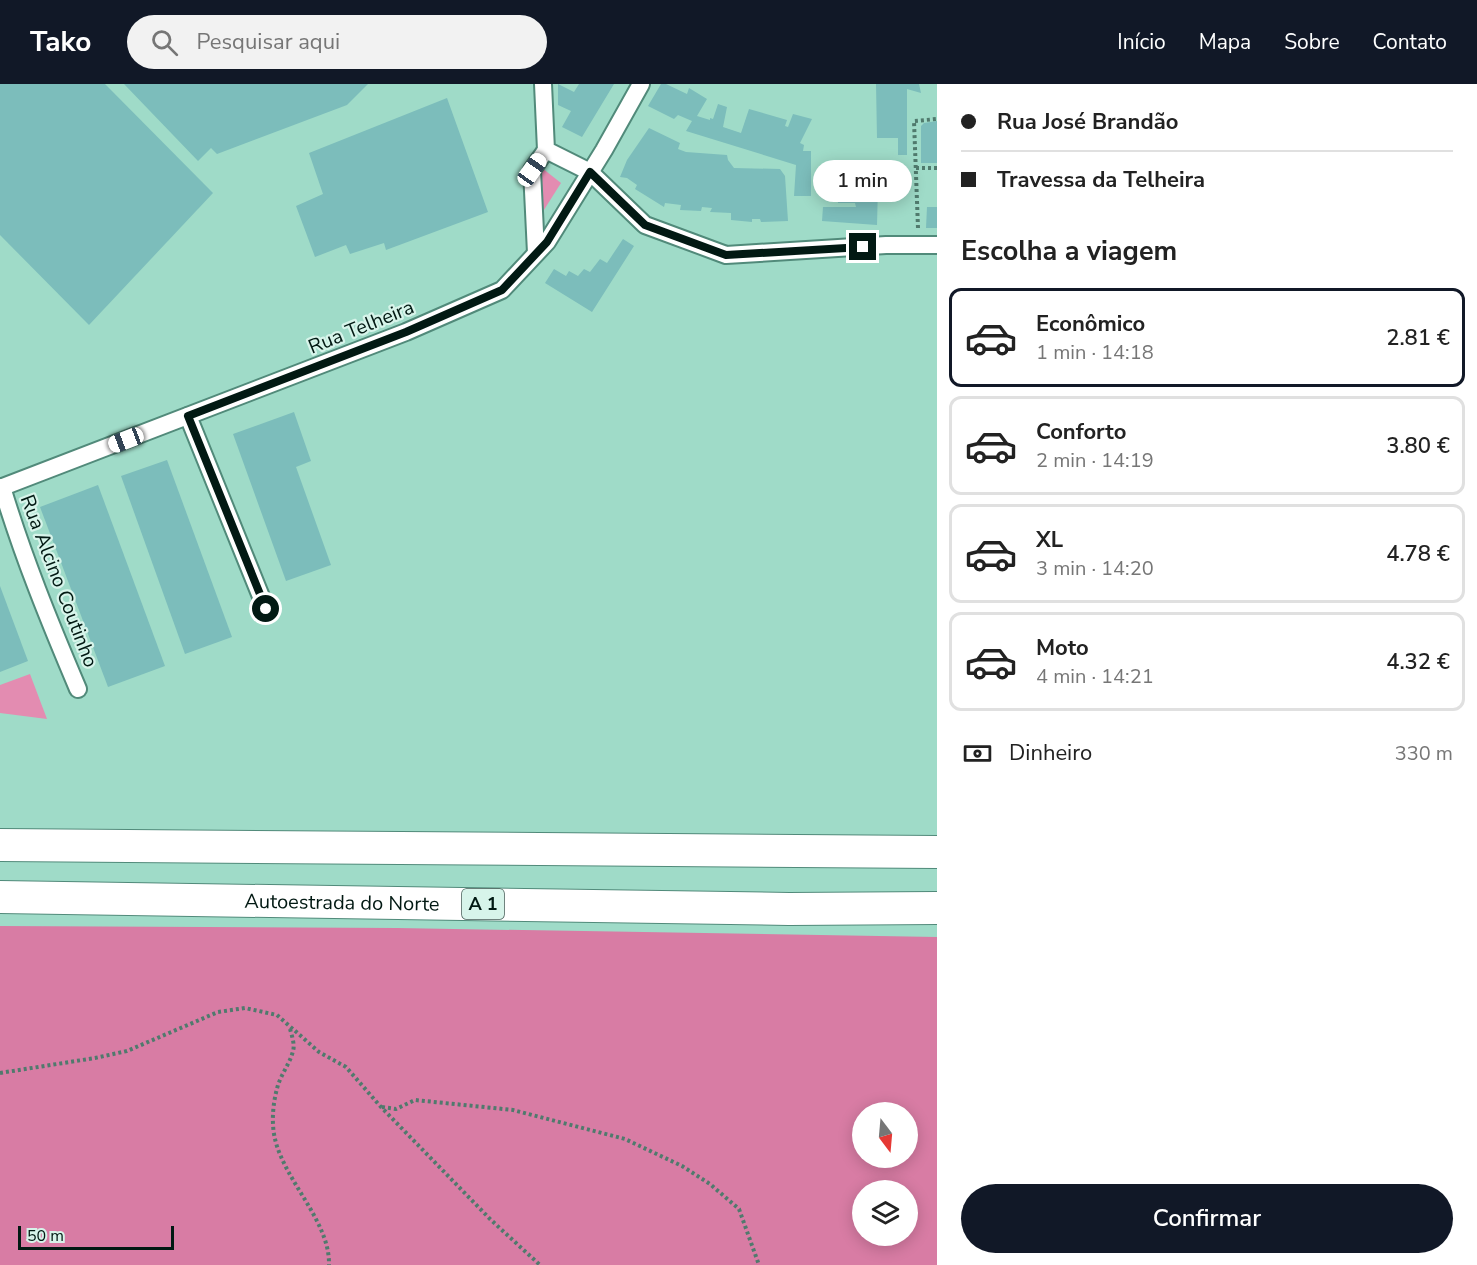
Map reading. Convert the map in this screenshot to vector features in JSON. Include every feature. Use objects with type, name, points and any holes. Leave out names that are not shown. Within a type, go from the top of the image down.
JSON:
[{"type":"highway","points":[[0,845],[937,852]]},
{"type":"highway","name":"Autoestrada do Norte","points":[[0,897],[789,909],[937,908]]},
{"type":"highway","name":"A 1","points":[[789,909],[937,916]]},
{"type":"street","points":[[536,253],[532,170],[546,150],[543,84]]},
{"type":"street","name":"Rua Telheira","points":[[1,488],[406,332],[502,290],[547,242],[641,84]]},
{"type":"street","points":[[546,150],[590,172],[645,225],[726,255],[918,244],[937,245]]},
{"type":"street","points":[[188,416],[266,609]]},
{"type":"street","name":"Rua Alcino Coutinho","points":[[1,488],[46,615],[78,689]]},
{"type":"path","points":[[918,244],[915,121],[937,119]]},
{"type":"path","points":[[916,168],[937,168]]},
{"type":"path","points":[[0,1073],[95,1059],[127,1051],[218,1012],[245,1008],[277,1015],[319,1052],[346,1067],[381,1107],[491,1220],[540,1265]]},
{"type":"path","points":[[290,1028],[294,1049],[278,1085],[272,1116],[275,1140],[287,1169],[321,1230],[329,1254],[329,1265]]},
{"type":"path","points":[[381,1107],[396,1109],[415,1100],[513,1110],[625,1139],[682,1166],[710,1184],[739,1209],[759,1265]]},
{"type":"shaded area","points":[[542,168],[561,183],[542,213]]},
{"type":"shaded area","points":[[30,674],[47,719],[0,713],[0,685]]},
{"type":"shaded area","points":[[0,926],[397,928],[937,937],[937,1265],[0,1265]]},
{"type":"building","points":[[0,84],[105,84],[213,193],[89,325],[0,235]]},
{"type":"building","points":[[124,84],[368,84],[347,105],[217,154],[211,148],[198,161]]},
{"type":"building","points":[[558,84],[574,92],[579,84],[614,84],[582,137],[562,127],[571,111],[558,105]]},
{"type":"building","points":[[661,84],[687,94],[689,88],[707,99],[697,116],[710,120],[710,118],[713,119],[718,104],[727,107],[723,127],[741,133],[749,109],[787,120],[785,126],[788,127],[793,114],[812,119],[800,143],[804,145],[803,151],[811,151],[811,196],[794,196],[796,165],[686,131],[692,121],[678,115],[674,119],[648,106]]},
{"type":"building","points":[[876,84],[919,84],[921,93],[907,89],[907,155],[898,155],[898,138],[877,138]]},
{"type":"building","points":[[447,98],[488,212],[386,250],[384,243],[350,254],[346,245],[315,257],[296,206],[323,194],[309,153]]},
{"type":"building","points":[[937,121],[937,163],[921,163],[921,126],[924,123]]},
{"type":"building","points":[[649,128],[680,143],[678,149],[686,152],[727,155],[734,168],[780,169],[785,176],[788,221],[731,220],[731,213],[710,212],[712,208],[702,207],[701,211],[680,210],[681,205],[665,203],[664,207],[635,189],[637,185],[627,178],[620,177],[627,160]]},
{"type":"building","points":[[853,178],[854,186],[878,186],[877,225],[822,221],[823,207],[856,207],[855,203],[838,203],[837,179]]},
{"type":"building","points":[[927,207],[937,207],[937,228],[926,228]]},
{"type":"building","points":[[623,239],[634,246],[592,312],[545,283],[554,269],[566,276],[569,271],[578,276],[584,269],[590,272],[600,259],[607,263]]},
{"type":"building","points":[[294,412],[311,461],[296,467],[331,565],[286,581],[233,434]]},
{"type":"building","points":[[167,460],[232,637],[185,654],[121,476]]},
{"type":"building","points":[[98,485],[165,666],[108,687],[40,507]]},
{"type":"building","points":[[0,586],[28,661],[0,672]]},
{"type":"route","points":[[266,609],[188,416],[406,332],[502,290],[547,242],[590,172],[645,225],[726,255],[863,247]]}]
